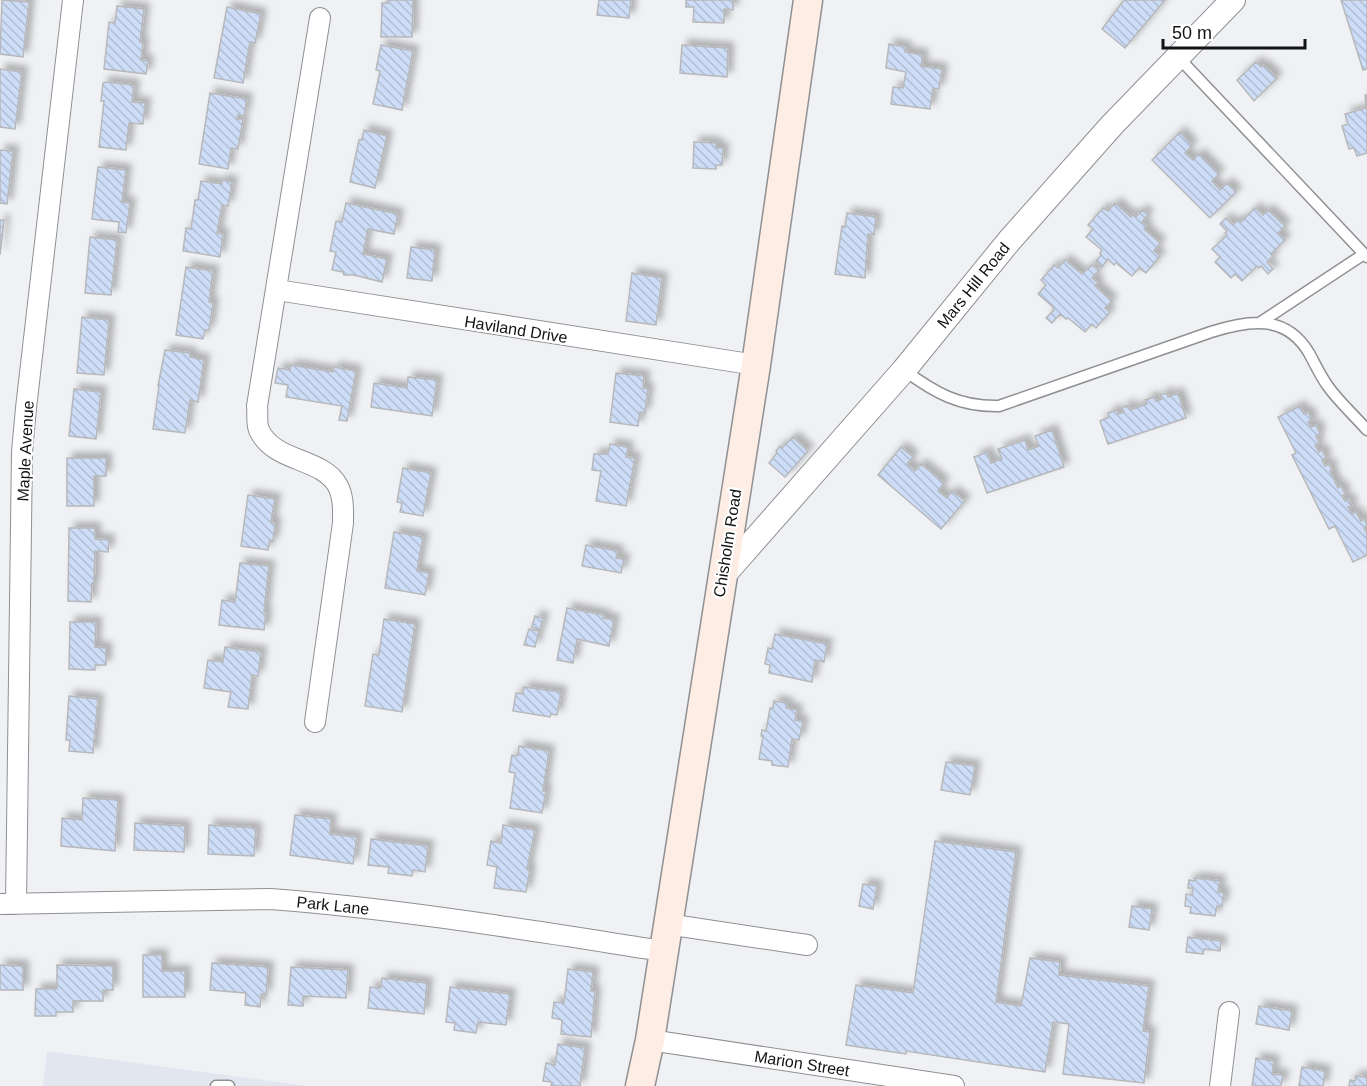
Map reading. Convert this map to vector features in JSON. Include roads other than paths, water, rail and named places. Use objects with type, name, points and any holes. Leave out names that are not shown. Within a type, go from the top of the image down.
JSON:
[{"type":"main road","name":"Chisholm Road","points":[[640,1086],[650,1040],[756,365],[808,0]]},
{"type":"street","name":"Maple Avenue","points":[[8,904],[22,452],[74,0]]},
{"type":"street","name":"Mars Hill Road","points":[[721,578],[904,370],[1009,241],[1112,124],[1230,1]]},
{"type":"street","points":[[315,722],[343,524],[343,504],[338,486],[324,472],[270,446],[258,428],[257,406],[321,18]]},
{"type":"street","name":"Haviland Drive","points":[[277,290],[756,365]]},
{"type":"street","name":"Park Lane","points":[[8,904],[270,899],[520,929],[807,945]]},
{"type":"street","points":[[1220,1086],[1229,1012]]},
{"type":"street","name":"Marion Street","points":[[650,1040],[954,1086]]},
{"type":"lane","points":[[1177,57],[1365,256],[1262,322]]},
{"type":"lane","points":[[904,370],[943,396],[982,406],[999,406],[1211,332],[1244,323],[1262,322],[1280,326],[1294,334],[1309,352],[1328,388],[1367,430]]},
{"type":"lane","points":[[216,1086],[229,1086]]}]
